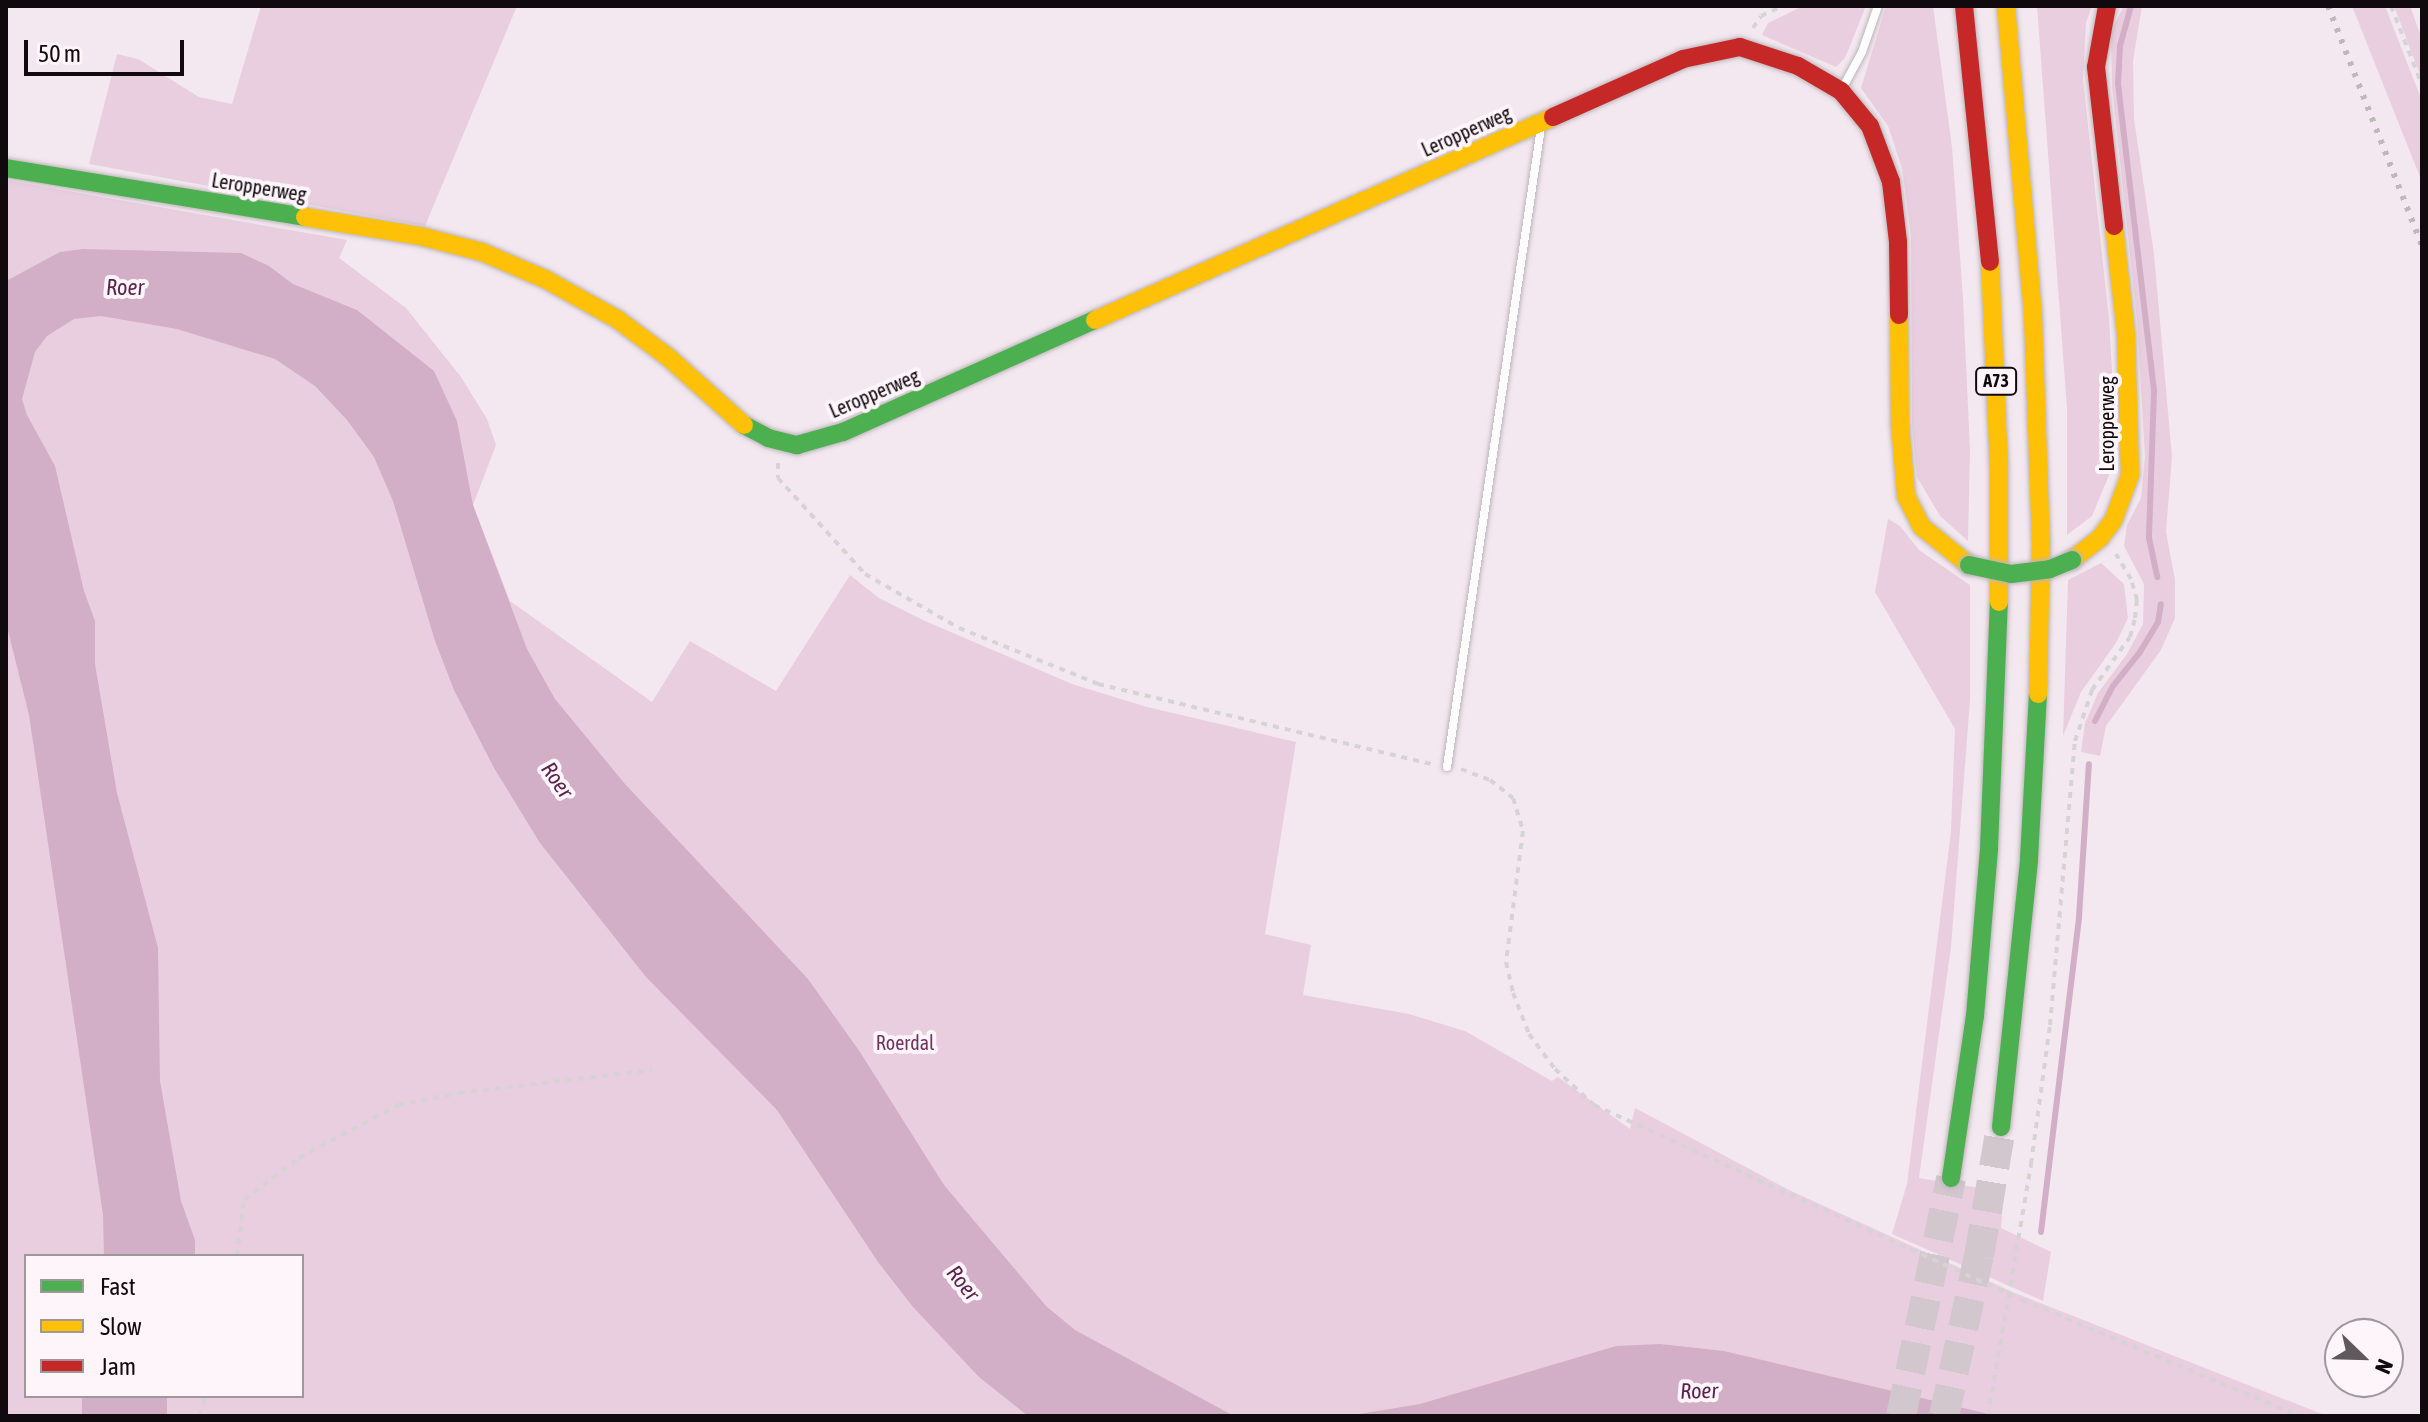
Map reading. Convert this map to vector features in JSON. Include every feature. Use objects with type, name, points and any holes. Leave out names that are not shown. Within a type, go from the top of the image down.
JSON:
[{"type":"main road","name":"A73","points":[[1951,1178],[1975,1016],[1999,663],[1999,466],[1992,290],[1983,166],[1964,6]]},
{"type":"main road","name":"A73","points":[[2001,1127],[2029,859],[2038,722],[2041,542],[2033,316],[2024,181],[2006,6]]},
{"type":"main road","name":"Leropperweg","points":[[6,168],[420,236],[482,252],[545,279],[617,319],[668,357],[745,426],[797,445],[843,432],[1683,59],[1740,47],[1798,66],[1841,91],[1870,126],[1891,182],[1898,242],[1900,424],[1906,496],[1922,527],[1969,565],[2011,574],[2050,569],[2072,560],[2100,538],[2113,521],[2130,475],[2126,334],[2096,67],[2107,6]]},
{"type":"lane","points":[[1841,91],[1862,52],[1878,6]]},
{"type":"lane","points":[[1447,767],[1541,122]]},
{"type":"path","points":[[1740,47],[1761,16],[1782,6]]},
{"type":"path","points":[[2391,6],[2422,85]]},
{"type":"path","points":[[780,441],[778,478],[865,574],[959,628],[1098,684],[1447,767],[1490,780],[1513,798],[1523,831],[1506,962],[1513,993],[1529,1034],[1555,1069],[1594,1105],[2009,1294],[2299,1416]]},
{"type":"path","points":[[1988,1416],[2031,1164],[2050,1025],[2075,741],[2087,700],[2130,637],[2135,618],[2137,600],[2131,579],[2110,547]]},
{"type":"path","points":[[237,1254],[244,1200],[299,1158],[398,1105],[459,1093],[652,1070]]},
{"type":"green space","points":[[261,6],[517,6],[425,226],[89,164],[117,54],[138,59],[199,97],[232,104]]},
{"type":"green space","points":[[1803,6],[1866,6],[1845,58],[1836,67],[1762,35],[1768,23]]},
{"type":"green space","points":[[1886,6],[1933,6],[1952,147],[1963,298],[1970,450],[1968,541],[1940,516],[1917,477],[1912,426],[1911,236],[1902,168],[1888,126],[1861,88]]},
{"type":"green space","points":[[2037,6],[2092,6],[2086,23],[2083,79],[2109,319],[2117,456],[2092,516],[2067,535],[2067,408]]},
{"type":"green space","points":[[2124,6],[2142,6],[2133,61],[2134,119],[2154,254],[2172,457],[2166,532],[2175,580],[2175,618],[2161,650],[2106,726],[2100,756],[2081,752],[2085,723],[2098,693],[2127,654],[2143,624],[2144,584],[2124,546],[2127,525],[2141,498],[2145,457],[2137,320],[2112,87],[2111,31]]},
{"type":"green space","points":[[2352,6],[2385,6],[2422,101],[2422,182]]},
{"type":"green space","points":[[2394,6],[2410,6],[2422,39],[2422,80]]},
{"type":"green space","name":"Roerdal","points":[[6,180],[347,240],[339,258],[406,308],[461,377],[487,419],[496,445],[473,505],[510,601],[652,702],[690,641],[776,691],[850,575],[879,598],[925,621],[1072,684],[1147,707],[1296,742],[1265,934],[1311,945],[1303,995],[1409,1014],[1465,1031],[1552,1081],[1558,1077],[1630,1129],[1635,1108],[1789,1190],[2015,1293],[2327,1416],[6,1416]]},
{"type":"green space","points":[[1888,519],[1900,526],[1919,550],[1970,585],[1970,700],[1951,947],[1919,1178],[2004,1192],[2001,1228],[2051,1252],[2043,1301],[1892,1234],[1907,1184],[1951,831],[1955,729],[1875,592]]},
{"type":"green space","points":[[2101,563],[2124,584],[2128,618],[2116,643],[2081,692],[2063,736],[2068,580]]},
{"type":"water","name":"Roer","points":[[83,249],[241,253],[269,266],[293,284],[357,310],[434,371],[457,421],[473,505],[527,649],[555,699],[625,784],[808,979],[860,1052],[944,1185],[1046,1306],[1075,1330],[1234,1416],[1028,1416],[979,1377],[913,1307],[878,1262],[777,1110],[646,977],[540,843],[494,768],[454,690],[435,641],[393,501],[374,457],[347,420],[315,386],[275,359],[177,329],[101,316],[74,319],[47,336],[35,352],[22,399],[27,415],[55,466],[84,591],[95,621],[95,664],[117,793],[158,948],[160,1081],[181,1201],[195,1240],[195,1254],[104,1254],[103,1215],[29,715],[6,623],[6,281],[60,252]]},
{"type":"water","name":"Roer","points":[[1660,1344],[1724,1351],[1997,1416],[1347,1416],[1420,1404],[1616,1346]]},
{"type":"water","points":[[82,1398],[167,1398],[167,1416],[82,1416]]},
{"type":"waterway","points":[[2131,6],[2120,46],[2118,84],[2154,392],[2149,538],[2157,577]]},
{"type":"waterway","points":[[2095,721],[2113,686],[2140,652],[2158,622],[2161,604]]},
{"type":"waterway","points":[[2041,1232],[2079,917],[2089,764]]},
{"type":"tunnel","points":[[1944,1416],[1979,1256],[2001,1127]]},
{"type":"tunnel","points":[[1901,1416],[1951,1178]]},
{"type":"railway","points":[[2328,6],[2422,246]]},
{"type":"traffic: fast","points":[[6,168],[305,217]]},
{"type":"traffic: fast","points":[[744,425],[768,438],[797,445],[843,432],[1095,320]]},
{"type":"traffic: fast","points":[[1969,565],[2011,574],[2050,569],[2072,560]]},
{"type":"traffic: fast","points":[[1951,1178],[1975,1016],[1989,848],[1999,602]]},
{"type":"traffic: fast","points":[[2001,1127],[2029,859],[2038,694]]},
{"type":"traffic: slow","points":[[2006,6],[2033,316],[2041,542],[2038,694]]},
{"type":"traffic: slow","points":[[1095,320],[1553,117]]},
{"type":"traffic: slow","points":[[305,217],[420,236],[482,252],[545,279],[617,319],[668,357],[744,425]]},
{"type":"traffic: slow","points":[[2072,560],[2100,538],[2113,521],[2130,475],[2126,334],[2114,226]]},
{"type":"traffic: slow","points":[[1990,262],[1999,466],[1999,602]]},
{"type":"traffic: slow","points":[[1899,315],[1900,424],[1906,496],[1922,527],[1969,565]]},
{"type":"traffic: jam","points":[[1964,6],[1990,262]]},
{"type":"traffic: jam","points":[[2107,6],[2096,67],[2114,226]]},
{"type":"traffic: jam","points":[[1553,117],[1683,59],[1740,47],[1798,66],[1841,91],[1870,126],[1891,182],[1898,242],[1899,315]]}]
